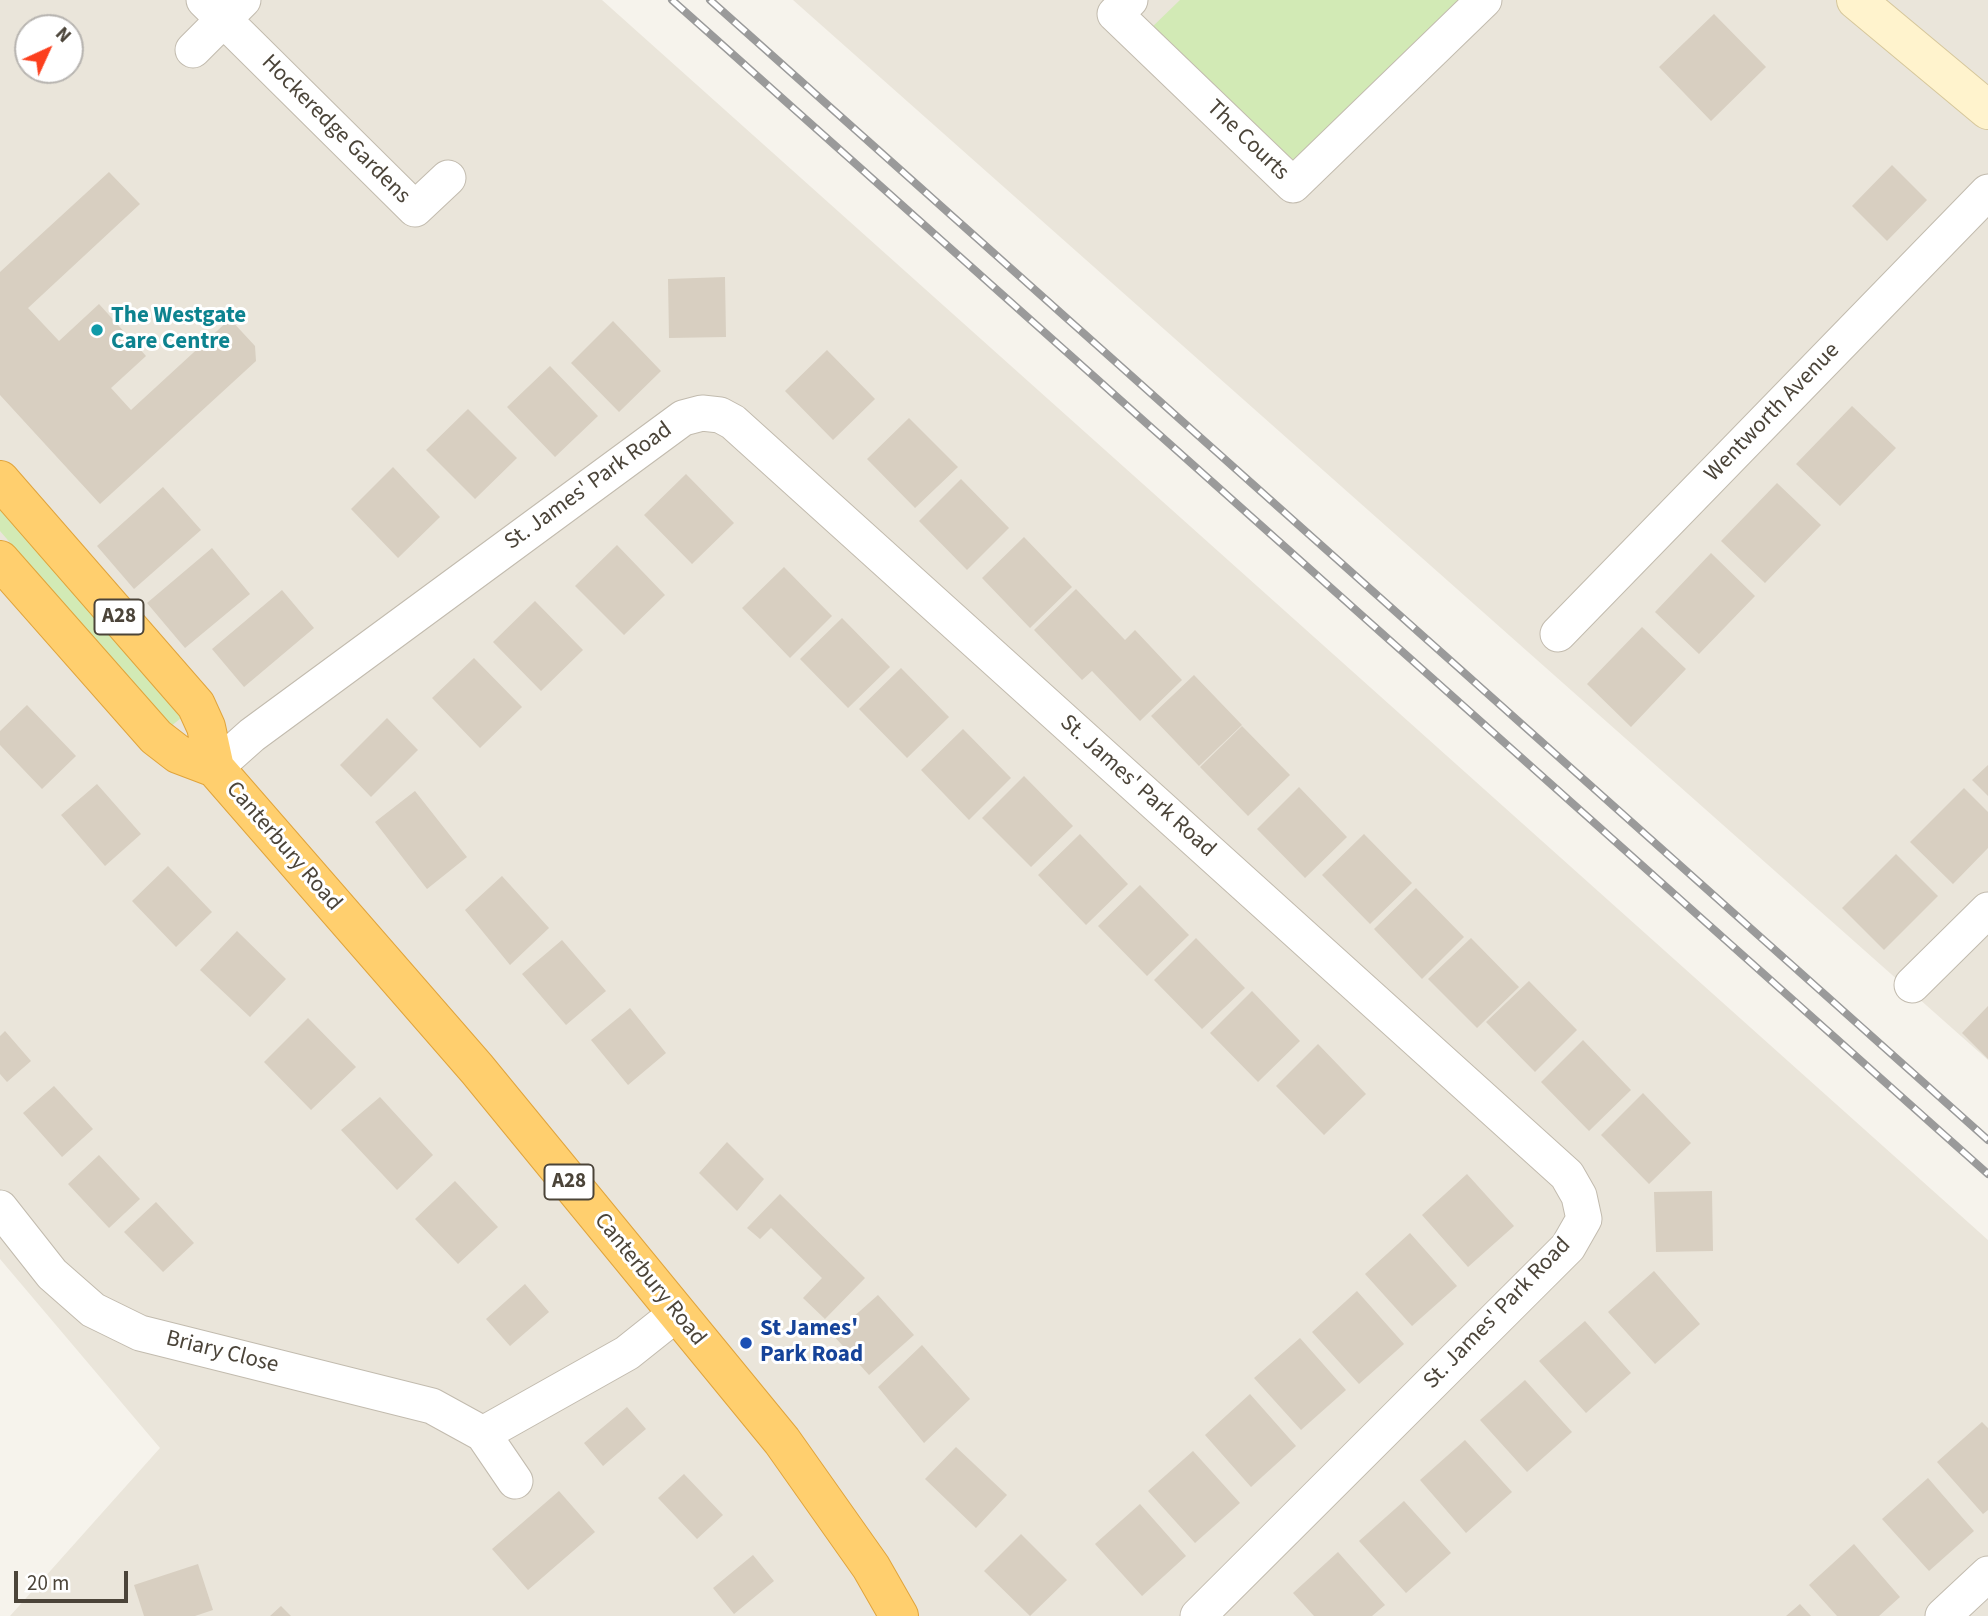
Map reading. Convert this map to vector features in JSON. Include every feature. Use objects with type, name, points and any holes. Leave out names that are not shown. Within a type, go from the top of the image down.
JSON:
[{"type":"highway","name":"Canterbury Road","points":[[0,480],[196,705],[206,727],[215,768]]},
{"type":"highway","name":"Canterbury Road","points":[[0,560],[156,737],[178,754],[215,768],[477,1069],[782,1441],[871,1567],[899,1616]]},
{"type":"street","name":"The Courts","points":[[1130,0],[1115,14],[1293,186],[1484,0]]},
{"type":"street","points":[[1864,2],[1988,110]]},
{"type":"street","name":"Hockeredge Gardens","points":[[193,50],[224,7],[415,209],[448,178]]},
{"type":"street","name":"Wentworth Avenue","points":[[1558,634],[1988,191]]},
{"type":"street","name":"St. James' Park Road","points":[[215,768],[251,735],[683,418],[702,413],[720,415],[733,422],[1567,1175],[1579,1196],[1584,1219],[1568,1247],[1198,1616]]},
{"type":"street","points":[[1912,985],[1988,910]]},
{"type":"street","name":"Briary Close","points":[[0,1208],[52,1274],[93,1310],[140,1333],[432,1406],[483,1434],[515,1480]]},
{"type":"street","points":[[483,1434],[628,1353],[676,1314]]},
{"type":"street","points":[[1943,1616],[1988,1574]]},
{"type":"shaded area","points":[[0,0],[602,0],[1988,1240],[1988,1616],[10,1616],[160,1448],[0,1259]]},
{"type":"shaded area","points":[[793,0],[1988,0],[1988,1060]]},
{"type":"green space","points":[[1180,0],[1479,0],[1296,181],[1147,32]]},
{"type":"green space","points":[[0,508],[181,718],[170,727],[0,531]]},
{"type":"building","points":[[1714,14],[1766,67],[1711,121],[1659,67]]},
{"type":"building","points":[[1892,165],[1927,200],[1887,241],[1852,206]]},
{"type":"building","name":"The Westgate Care Centre","points":[[109,172],[140,204],[28,308],[59,341],[99,304],[146,356],[111,388],[131,410],[230,319],[255,346],[256,361],[100,504],[0,395],[0,272]]},
{"type":"building","points":[[725,277],[726,337],[669,338],[668,279]]},
{"type":"building","points":[[613,321],[661,371],[619,412],[571,363]]},
{"type":"building","points":[[827,350],[875,399],[833,440],[785,391]]},
{"type":"building","points":[[550,366],[598,416],[555,457],[507,407]]},
{"type":"building","points":[[1852,406],[1896,448],[1840,506],[1796,464]]},
{"type":"building","points":[[468,409],[517,458],[475,499],[426,450]]},
{"type":"building","points":[[909,418],[958,467],[915,508],[867,459]]},
{"type":"building","points":[[393,467],[440,517],[398,558],[351,509]]},
{"type":"building","points":[[686,474],[734,523],[692,564],[644,515]]},
{"type":"building","points":[[961,479],[1009,528],[967,570],[919,521]]},
{"type":"building","points":[[1777,483],[1821,525],[1765,583],[1721,541]]},
{"type":"building","points":[[163,487],[201,530],[134,589],[97,546]]},
{"type":"building","points":[[1024,537],[1072,587],[1030,628],[982,578]]},
{"type":"building","points":[[617,545],[665,595],[624,635],[575,586]]},
{"type":"building","points":[[212,548],[250,594],[185,648],[147,603]]},
{"type":"building","points":[[1711,553],[1755,596],[1699,654],[1655,612]]},
{"type":"building","points":[[784,567],[832,616],[790,658],[742,608]]},
{"type":"building","points":[[1076,589],[1125,640],[1135,630],[1182,680],[1140,721],[1092,671],[1082,680],[1034,630]]},
{"type":"building","points":[[282,590],[314,628],[244,687],[212,649]]},
{"type":"building","points":[[535,601],[583,650],[541,691],[493,642]]},
{"type":"building","points":[[842,618],[890,667],[848,708],[800,659]]},
{"type":"building","points":[[1642,627],[1686,669],[1631,727],[1587,684]]},
{"type":"building","points":[[474,658],[522,707],[480,748],[432,698]]},
{"type":"building","points":[[901,668],[949,717],[907,758],[859,709]]},
{"type":"building","points":[[1194,675],[1242,725],[1199,766],[1151,716]]},
{"type":"building","points":[[27,705],[76,756],[42,789],[0,745],[0,731]]},
{"type":"building","points":[[387,718],[418,750],[371,797],[340,765]]},
{"type":"building","points":[[1242,726],[1290,775],[1248,816],[1200,767]]},
{"type":"building","points":[[963,729],[1011,778],[969,820],[921,770]]},
{"type":"building","points":[[1988,765],[1988,796],[1972,780]]},
{"type":"building","points":[[1024,776],[1073,826],[1031,867],[982,818]]},
{"type":"building","points":[[97,784],[141,834],[105,866],[61,815]]},
{"type":"building","points":[[1299,787],[1347,837],[1305,878],[1257,829]]},
{"type":"building","points":[[1964,788],[1988,812],[1988,848],[1953,884],[1910,842]]},
{"type":"building","points":[[415,791],[467,857],[427,889],[375,822]]},
{"type":"building","points":[[1080,834],[1128,884],[1086,925],[1038,875]]},
{"type":"building","points":[[1364,834],[1412,883],[1370,924],[1322,875]]},
{"type":"building","points":[[1896,854],[1938,896],[1884,950],[1842,908]]},
{"type":"building","points":[[168,866],[212,912],[176,947],[132,901]]},
{"type":"building","points":[[502,876],[549,928],[510,965],[465,910]]},
{"type":"building","points":[[1140,885],[1189,935],[1147,976],[1098,926]]},
{"type":"building","points":[[1416,888],[1464,937],[1422,979],[1374,929]]},
{"type":"building","points":[[237,931],[286,979],[250,1017],[200,970]]},
{"type":"building","points":[[1196,938],[1245,988],[1202,1029],[1154,980]]},
{"type":"building","points":[[1471,938],[1519,987],[1477,1028],[1428,979]]},
{"type":"building","points":[[562,940],[606,991],[566,1025],[522,974]]},
{"type":"building","points":[[1529,981],[1577,1030],[1535,1072],[1486,1022]]},
{"type":"building","points":[[1252,991],[1300,1041],[1258,1082],[1210,1033]]},
{"type":"building","points":[[1988,1006],[1988,1059],[1962,1033]]},
{"type":"building","points":[[630,1008],[666,1053],[628,1085],[591,1040]]},
{"type":"building","points":[[308,1018],[356,1067],[311,1110],[264,1062]]},
{"type":"building","points":[[5,1031],[31,1061],[7,1082],[0,1074],[0,1036]]},
{"type":"building","points":[[1583,1040],[1631,1090],[1589,1131],[1541,1082]]},
{"type":"building","points":[[1318,1044],[1366,1094],[1324,1135],[1276,1086]]},
{"type":"building","points":[[54,1086],[93,1129],[62,1157],[23,1113]]},
{"type":"building","points":[[1643,1093],[1691,1143],[1649,1184],[1601,1135]]},
{"type":"building","points":[[380,1097],[433,1155],[397,1190],[341,1130]]},
{"type":"building","points":[[727,1142],[764,1179],[737,1211],[699,1173]]},
{"type":"building","points":[[99,1155],[140,1199],[109,1228],[68,1184]]},
{"type":"building","points":[[1467,1174],[1514,1226],[1468,1267],[1422,1215]]},
{"type":"building","points":[[455,1181],[498,1227],[458,1264],[415,1219]]},
{"type":"building","points":[[1712,1191],[1713,1251],[1656,1252],[1654,1192]]},
{"type":"building","points":[[780,1194],[865,1278],[825,1319],[803,1298],[822,1278],[771,1228],[760,1239],[747,1228]]},
{"type":"building","points":[[156,1202],[194,1243],[163,1272],[124,1232]]},
{"type":"building","points":[[1410,1233],[1457,1286],[1412,1326],[1365,1274]]},
{"type":"building","points":[[1654,1271],[1700,1324],[1655,1364],[1608,1312]]},
{"type":"building","points":[[525,1284],[549,1312],[510,1346],[486,1319]]},
{"type":"building","points":[[1357,1291],[1404,1344],[1359,1384],[1312,1332]]},
{"type":"building","points":[[878,1295],[914,1335],[869,1375],[833,1335]]},
{"type":"building","points":[[1585,1321],[1631,1373],[1586,1413],[1539,1361]]},
{"type":"building","points":[[1300,1338],[1346,1390],[1301,1430],[1254,1378]]},
{"type":"building","points":[[922,1345],[970,1399],[924,1443],[878,1387]]},
{"type":"building","points":[[1525,1380],[1572,1432],[1527,1472],[1480,1420]]},
{"type":"building","points":[[1250,1394],[1296,1446],[1251,1487],[1205,1435]]},
{"type":"building","points":[[627,1407],[646,1429],[603,1466],[584,1443]]},
{"type":"building","points":[[1982,1422],[1988,1428],[1988,1510],[1983,1514],[1937,1462]]},
{"type":"building","points":[[1465,1440],[1512,1492],[1466,1533],[1420,1480]]},
{"type":"building","points":[[956,1447],[1007,1495],[976,1528],[925,1479]]},
{"type":"building","points":[[1193,1451],[1240,1503],[1195,1543],[1148,1491]]},
{"type":"building","points":[[684,1474],[723,1515],[697,1539],[658,1498]]},
{"type":"building","points":[[1928,1478],[1974,1531],[1929,1571],[1882,1519]]},
{"type":"building","points":[[559,1491],[595,1532],[528,1590],[492,1549]]},
{"type":"building","points":[[1404,1501],[1451,1553],[1406,1593],[1359,1541]]},
{"type":"building","points":[[1140,1504],[1186,1556],[1142,1596],[1095,1544]]},
{"type":"building","points":[[1021,1534],[1067,1580],[1030,1616],[984,1571]]},
{"type":"building","points":[[1854,1544],[1900,1597],[1879,1616],[1837,1616],[1809,1585]]},
{"type":"building","points":[[1338,1552],[1385,1605],[1372,1616],[1314,1616],[1293,1593]]},
{"type":"building","points":[[753,1555],[774,1581],[734,1614],[713,1588]]},
{"type":"building","points":[[198,1564],[213,1610],[195,1616],[144,1616],[134,1585]]},
{"type":"building","points":[[1800,1604],[1811,1616],[1786,1616]]},
{"type":"building","points":[[281,1606],[291,1616],[270,1616]]},
{"type":"railway","points":[[672,0],[1988,1174]]},
{"type":"railway","points":[[710,0],[1988,1140]]},
{"type":"place","name":"The Westgate Care Centre","points":[[97,330]]},
{"type":"place","name":"St James' Park Road","points":[[746,1343]]}]
